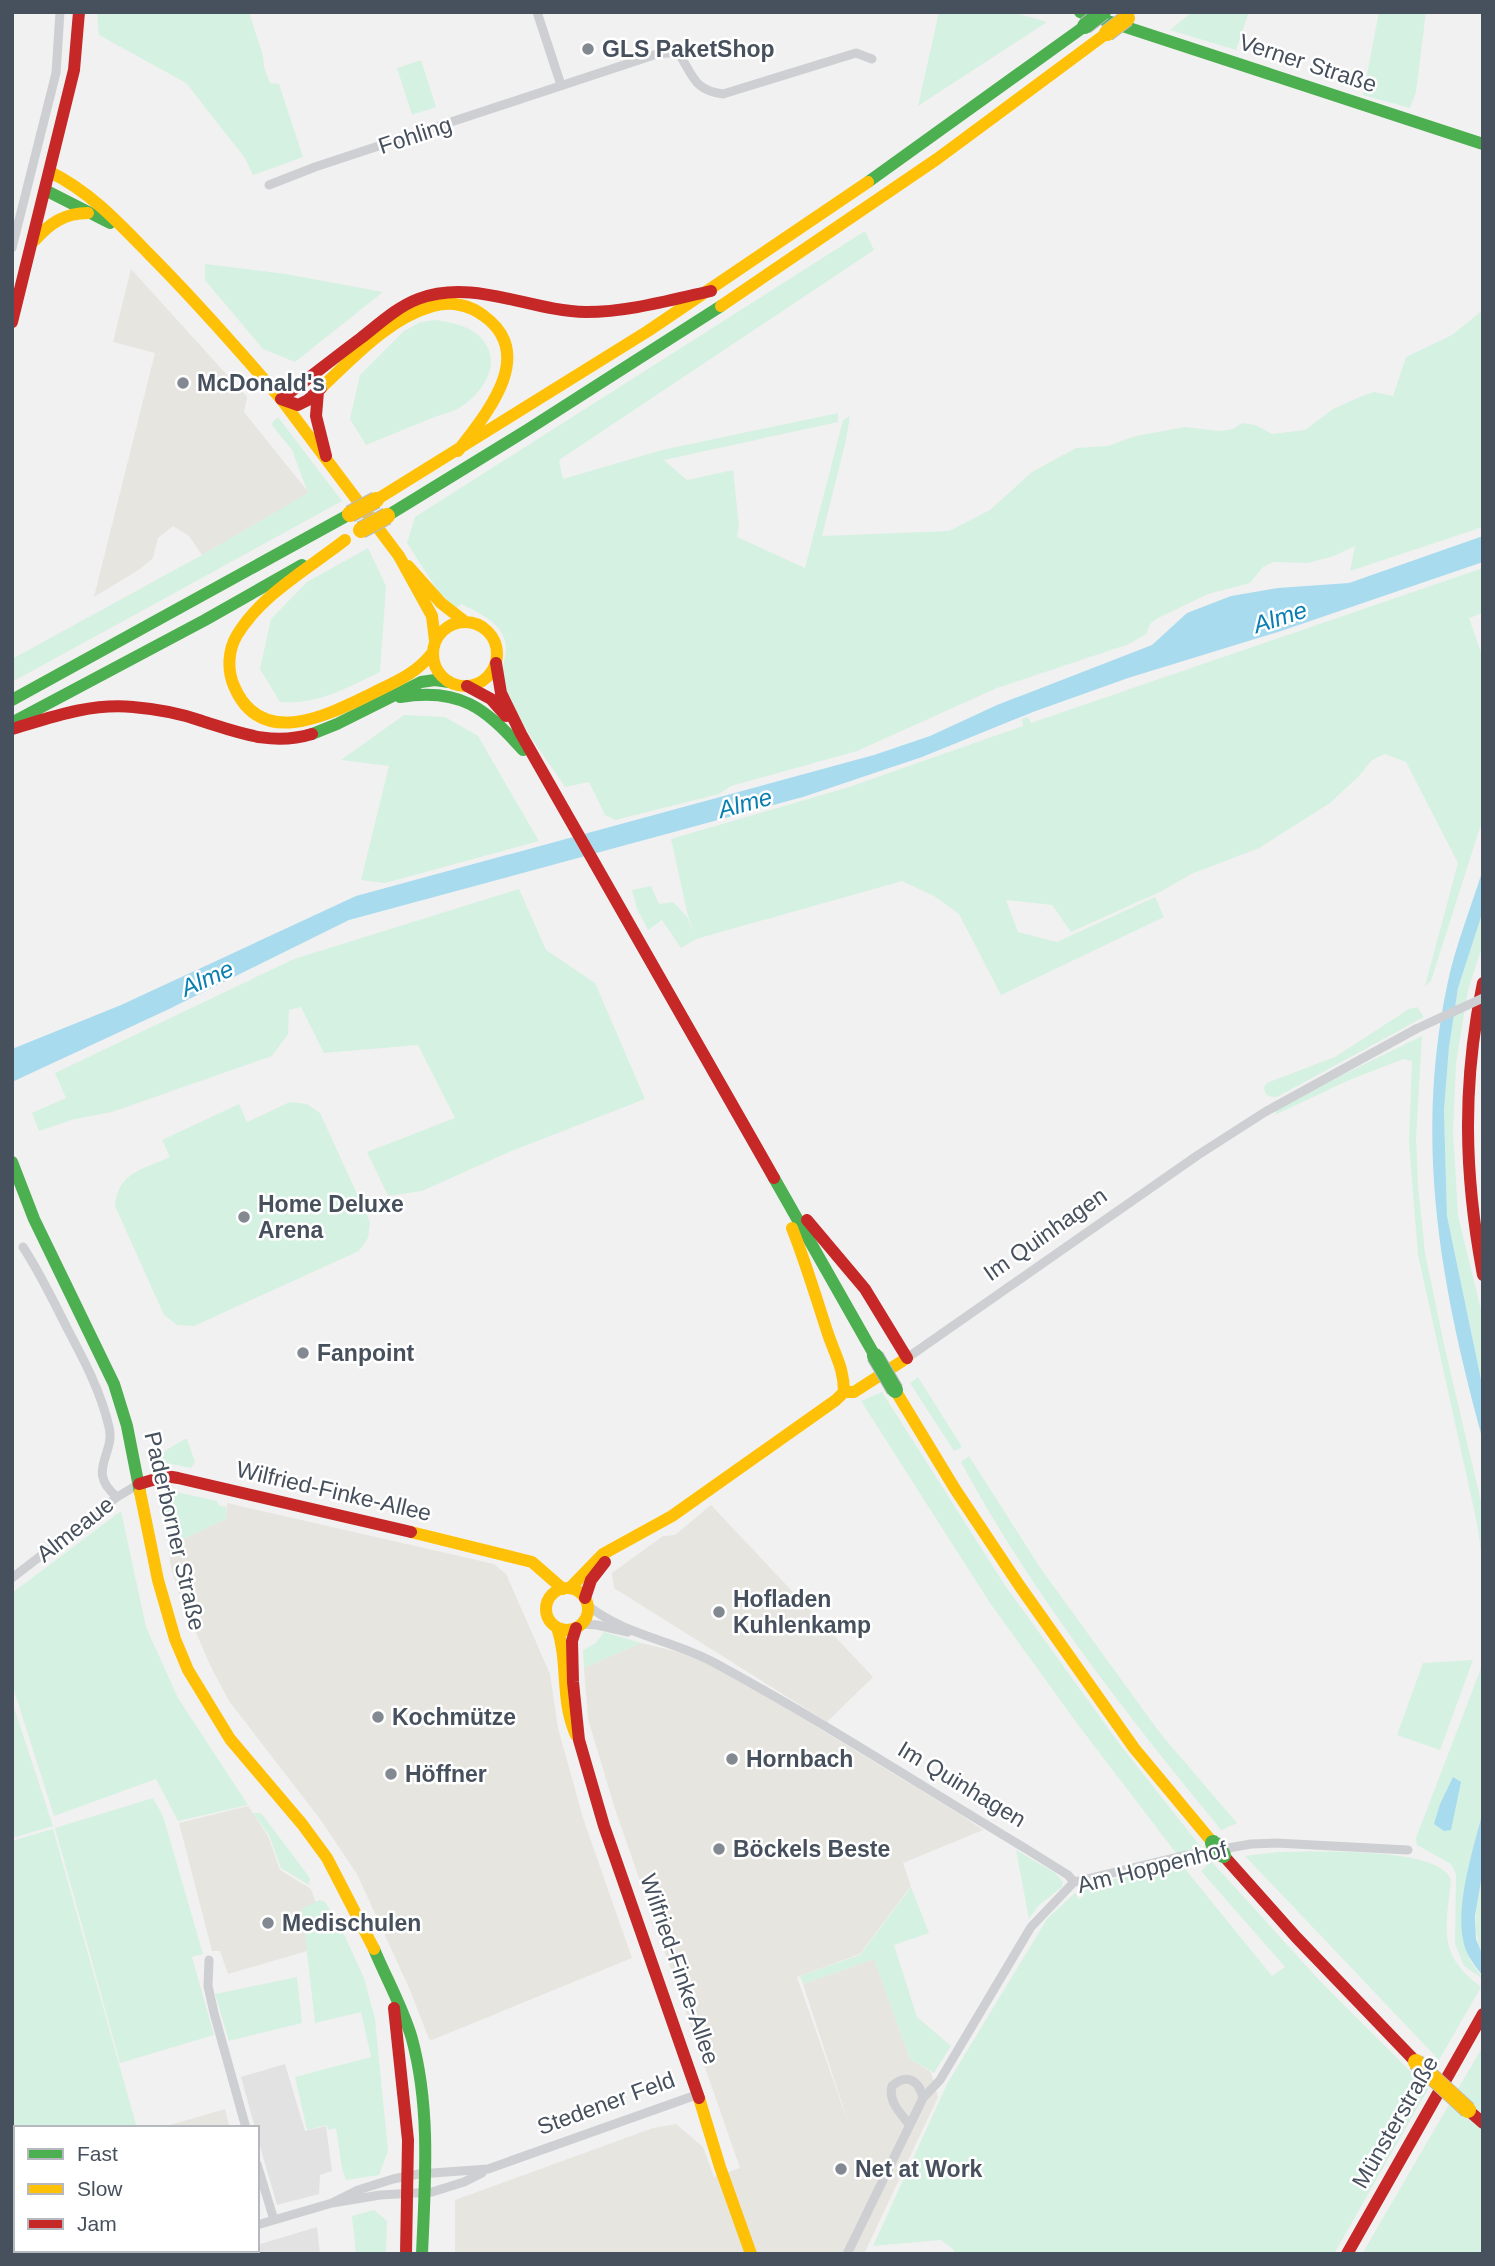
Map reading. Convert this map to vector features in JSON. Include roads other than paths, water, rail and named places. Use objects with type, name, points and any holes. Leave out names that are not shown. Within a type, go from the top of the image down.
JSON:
[{"type":"main road","points":[[12,322],[74,70],[79,12]]},
{"type":"main road","points":[[12,701],[350,514],[458,451],[711,290],[950,126],[1082,19],[1103,12]]},
{"type":"main road","points":[[12,722],[205,620],[518,438],[706,316],[939,158],[1130,15]]},
{"type":"main road","name":"Verner Straße","points":[[1082,19],[1483,144]]},
{"type":"main road","points":[[50,173],[86,193],[167,270],[229,337],[326,456],[399,556],[432,616],[436,668],[449,682]]},
{"type":"main road","points":[[46,190],[124,230]]},
{"type":"main road","points":[[33,242],[62,216],[78,212],[92,213]]},
{"type":"main road","points":[[281,399],[393,313],[413,301],[433,294],[477,292],[549,308],[596,312],[633,308],[711,290]]},
{"type":"main road","points":[[281,399],[298,405],[309,400],[388,330],[411,314],[443,303],[474,309],[491,321],[500,334],[506,349],[507,369],[500,391],[458,451]]},
{"type":"main road","points":[[318,391],[316,416],[326,456]]},
{"type":"main road","points":[[345,540],[256,611],[236,638],[230,653],[229,670],[236,692],[245,706],[262,719],[276,723],[319,719],[415,672],[425,663],[448,626],[464,621]]},
{"type":"main road","points":[[399,556],[442,606],[464,621],[479,625],[491,635],[497,650],[496,663],[501,693],[521,734],[875,1356],[955,1489],[1103,1705],[1134,1748],[1218,1849],[1305,1947],[1416,2062],[1483,2123]]},
{"type":"main road","points":[[467,686],[486,678],[496,663]]},
{"type":"main road","points":[[12,729],[79,709],[121,706],[173,713],[253,737],[282,740],[314,733],[421,682],[435,680],[467,686],[491,699],[521,734]]},
{"type":"main road","points":[[384,700],[423,694],[443,695],[467,702],[486,712],[538,764]]},
{"type":"main road","points":[[1483,983],[1467,1074],[1466,1119],[1466,1166],[1475,1238],[1483,1275]]},
{"type":"main road","name":"Paderborner Straße","points":[[12,1162],[40,1232],[114,1384],[127,1426],[158,1580],[175,1639],[188,1670],[230,1739],[302,1824],[327,1858],[367,1933],[412,2038],[426,2140],[422,2254]]},
{"type":"main road","points":[[771,1174],[828,1248],[865,1289],[907,1358]]},
{"type":"main road","points":[[771,1174],[809,1270],[828,1335],[845,1378],[844,1392]]},
{"type":"main road","name":"Im Quinhagen","points":[[586,1602],[588,1585],[602,1565],[844,1392],[861,1388],[907,1358]]},
{"type":"main road","name":"Wilfried-Finke-Allee","points":[[139,1483],[166,1476],[178,1478],[532,1562],[567,1589]]},
{"type":"main road","name":"Im Quinhagen","points":[[567,1589],[603,1554],[650,1530]]},
{"type":"main road","points":[[519,1559],[544,1585],[550,1598]]},
{"type":"main road","points":[[567,1589],[577,1591],[586,1602],[587,1615],[579,1626],[567,1630],[557,1627],[547,1613],[550,1598],[556,1591],[567,1589]]},
{"type":"main road","name":"Wilfried-Finke-Allee","points":[[579,1626],[572,1646],[579,1740],[604,1826],[646,1937],[699,2094]]},
{"type":"main road","name":"Wilfried-Finke-Allee","points":[[557,1627],[562,1643],[563,1683],[569,1722],[579,1740]]},
{"type":"main road","name":"Paderborner Straße","points":[[393,1997],[404,2087],[408,2176],[406,2254]]},
{"type":"main road","name":"Münsterstraße","points":[[1347,2254],[1483,2014]]},
{"type":"main road","name":"Stedener Feld","points":[[699,2094],[720,2166],[751,2254]]},
{"type":"street","points":[[12,248],[56,72],[60,12]]},
{"type":"street","points":[[537,12],[561,85]]},
{"type":"street","name":"Fohling","points":[[269,186],[315,167],[657,54],[678,52],[696,85],[706,91],[723,94],[856,53],[872,59]]},
{"type":"street","name":"Im Quinhagen","points":[[907,1358],[1198,1155],[1265,1112],[1416,1028],[1483,998]]},
{"type":"street","name":"Paderborner Straße","points":[[23,1247],[59,1311],[99,1396],[111,1434],[104,1455],[102,1476],[105,1485],[117,1497]]},
{"type":"street","name":"Almeaue","points":[[12,1578],[139,1483]]},
{"type":"street","name":"Im Quinhagen","points":[[586,1602],[603,1618],[702,1657],[769,1694],[1038,1856],[1068,1875],[1074,1882]]},
{"type":"street","name":"Im Quinhagen","points":[[579,1626],[591,1624],[637,1633]]},
{"type":"street","name":"Am Hoppenhof","points":[[847,2254],[923,2098],[940,2080],[1031,1927],[1074,1882],[1182,1856],[1251,1844],[1408,1850]]},
{"type":"street","points":[[209,1960],[208,1986],[245,2126]]},
{"type":"street","points":[[909,2124],[893,2102],[891,2089],[900,2080],[911,2079],[920,2088],[923,2098]]},
{"type":"street","name":"Stedener Feld","points":[[331,2203],[372,2196],[425,2193],[464,2182],[488,2169],[699,2094]]},
{"type":"street","name":"Stedener Feld","points":[[331,2203],[358,2190],[408,2176],[488,2169]]},
{"type":"street","points":[[259,2171],[274,2220]]},
{"type":"street","points":[[259,2224],[331,2203]]},
{"type":"water","name":"Alme","points":[[1483,536],[1483,562],[1281,631],[1128,678],[1033,712],[922,757],[803,797],[349,920],[167,1010],[12,1082],[12,1049],[121,1005],[356,896],[874,755],[930,736],[997,705],[1152,645],[1187,613],[1231,596],[1278,588],[1349,583]]},
{"type":"water","points":[[1483,869],[1483,911],[1458,988],[1449,1047],[1444,1110],[1447,1216],[1483,1389],[1483,1441],[1444,1271],[1433,1159],[1433,1102],[1437,1045],[1450,971]]},
{"type":"water","points":[[1453,1777],[1461,1782],[1451,1830],[1444,1831],[1434,1824]]},
{"type":"water","points":[[1483,1811],[1483,1869],[1475,1916],[1476,1939],[1483,1956],[1483,1976],[1465,1948],[1461,1913],[1466,1877]]},
{"type":"place","name":"GLS PaketShop","points":[[588,49]]},
{"type":"place","name":"McDonald's","points":[[183,383]]},
{"type":"place","name":"Home Deluxe Arena","points":[[244,1217]]},
{"type":"place","name":"Fanpoint","points":[[303,1353]]},
{"type":"place","name":"Hofladen Kuhlenkamp","points":[[719,1612]]},
{"type":"place","name":"Kochmütze","points":[[378,1717]]},
{"type":"place","name":"Hornbach","points":[[732,1759]]},
{"type":"place","name":"Höffner","points":[[391,1774]]},
{"type":"place","name":"Böckels Beste","points":[[719,1849]]},
{"type":"place","name":"Medischulen","points":[[268,1923]]},
{"type":"place","name":"Net at Work","points":[[841,2169]]}]
